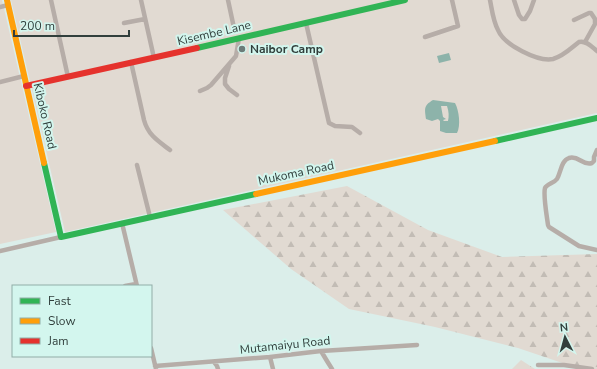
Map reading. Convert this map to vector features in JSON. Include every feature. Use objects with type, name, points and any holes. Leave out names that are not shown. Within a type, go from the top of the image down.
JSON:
[{"type":"street","points":[[51,0],[68,77]]},
{"type":"street","points":[[141,0],[154,58]]},
{"type":"street","points":[[228,0],[234,28]]},
{"type":"street","name":"Kisembe Lane","points":[[26,86],[306,24],[377,3],[405,0]]},
{"type":"street","points":[[425,36],[458,26],[452,0]]},
{"type":"street","points":[[490,0],[498,31],[506,41],[527,54],[543,59],[552,59],[562,56],[579,42],[584,42],[597,51]]},
{"type":"street","points":[[514,0],[522,19],[525,19],[534,0]]},
{"type":"street","points":[[0,7],[8,2]]},
{"type":"street","name":"Kiboko Road","points":[[8,2],[61,236]]},
{"type":"street","points":[[574,20],[589,13],[591,13],[595,19],[595,24],[584,42]]},
{"type":"street","points":[[124,23],[145,19]]},
{"type":"street","points":[[306,24],[329,123],[335,126],[352,127],[360,133]]},
{"type":"street","points":[[200,91],[211,85],[237,55],[239,38]]},
{"type":"street","points":[[131,62],[147,129],[150,134],[170,150]]},
{"type":"street","points":[[229,64],[225,84],[237,95]]},
{"type":"street","points":[[0,82],[24,76]]},
{"type":"street","name":"Mukoma Road","points":[[0,251],[61,236],[597,118]]},
{"type":"street","points":[[597,150],[594,156],[596,160],[589,164],[586,164],[577,158],[570,158],[566,160],[556,180],[546,186],[545,189],[549,227],[579,246],[597,250]]},
{"type":"street","points":[[137,165],[150,217]]},
{"type":"street","points":[[122,223],[136,285]]},
{"type":"street","name":"Mutamaiyu Road","points":[[155,367],[321,351],[417,345]]},
{"type":"street","points":[[321,351],[332,369]]},
{"type":"street","points":[[152,353],[155,367]]},
{"type":"street","points":[[270,357],[273,369]]},
{"type":"street","points":[[214,362],[218,369]]},
{"type":"street","points":[[538,365],[564,365],[592,369]]},
{"type":"green space","points":[[0,0],[2,0],[56,232],[0,244]]},
{"type":"green space","points":[[11,0],[597,0],[597,113],[65,232]]},
{"type":"green space","points":[[347,186],[428,230],[502,257],[597,254],[597,369],[580,369],[518,348],[435,327],[349,309],[291,269],[223,210]]},
{"type":"green space","points":[[521,360],[535,369],[512,369]]},
{"type":"shaded area","points":[[449,53],[451,60],[439,63],[437,56]]},
{"type":"shaded area","points":[[433,100],[455,103],[459,118],[457,133],[446,133],[440,131],[440,121],[438,119],[432,121],[426,119],[425,108]],"holes":[[[441,106],[447,106],[449,114],[448,121],[444,121],[443,120],[446,119],[443,117]]]},
{"type":"traffic: fast","points":[[197,48],[405,0]]},
{"type":"traffic: fast","points":[[495,141],[597,118]]},
{"type":"traffic: fast","points":[[44,163],[61,237],[256,194]]},
{"type":"traffic: slow","points":[[7,0],[44,163]]},
{"type":"traffic: slow","points":[[256,194],[495,141]]},
{"type":"traffic: jam","points":[[26,86],[197,48]]},
{"type":"place","name":"Naibor Camp","points":[[242,49]]}]
